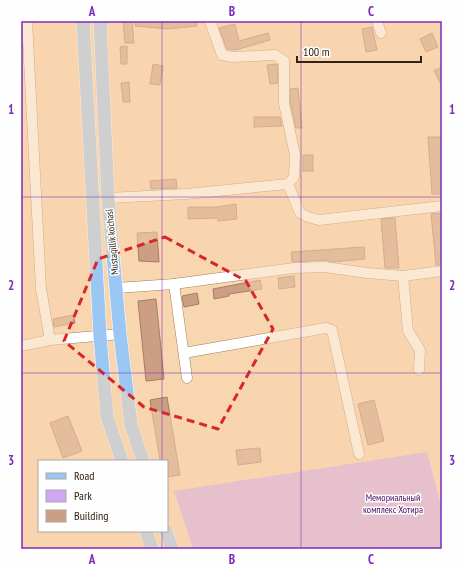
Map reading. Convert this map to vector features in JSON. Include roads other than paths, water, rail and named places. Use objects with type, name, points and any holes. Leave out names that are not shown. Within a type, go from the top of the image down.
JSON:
[{"type":"main road","name":"Mustaqillik ko’chasi","points":[[83,21],[100,336],[107,417],[122,460]]},
{"type":"main road","name":"Mustaqillik ko’chasi","points":[[100,21],[108,198],[120,334],[131,425],[143,460]]},
{"type":"main road","points":[[146,532],[152,549]]},
{"type":"main road","points":[[166,532],[172,549]]},
{"type":"street","points":[[27,21],[41,289],[50,340]]},
{"type":"street","points":[[108,198],[186,194],[288,184],[294,177],[295,155],[284,103],[284,61],[275,55],[232,57],[222,55],[210,21]]},
{"type":"street","points":[[377,21],[381,33]]},
{"type":"street","points":[[288,184],[300,213],[319,220],[442,206]]},
{"type":"street","points":[[117,288],[174,284],[294,268],[325,267],[367,274],[403,276],[442,271]]},
{"type":"street","points":[[403,276],[408,331],[420,350],[419,370]]},
{"type":"street","points":[[174,284],[187,378]]},
{"type":"street","points":[[184,353],[326,328],[332,330],[359,454]]},
{"type":"street","points":[[21,346],[50,340],[120,334]]},
{"type":"park label","name":"Мемориальный комплекс Хотира","points":[[393,502]]}]
